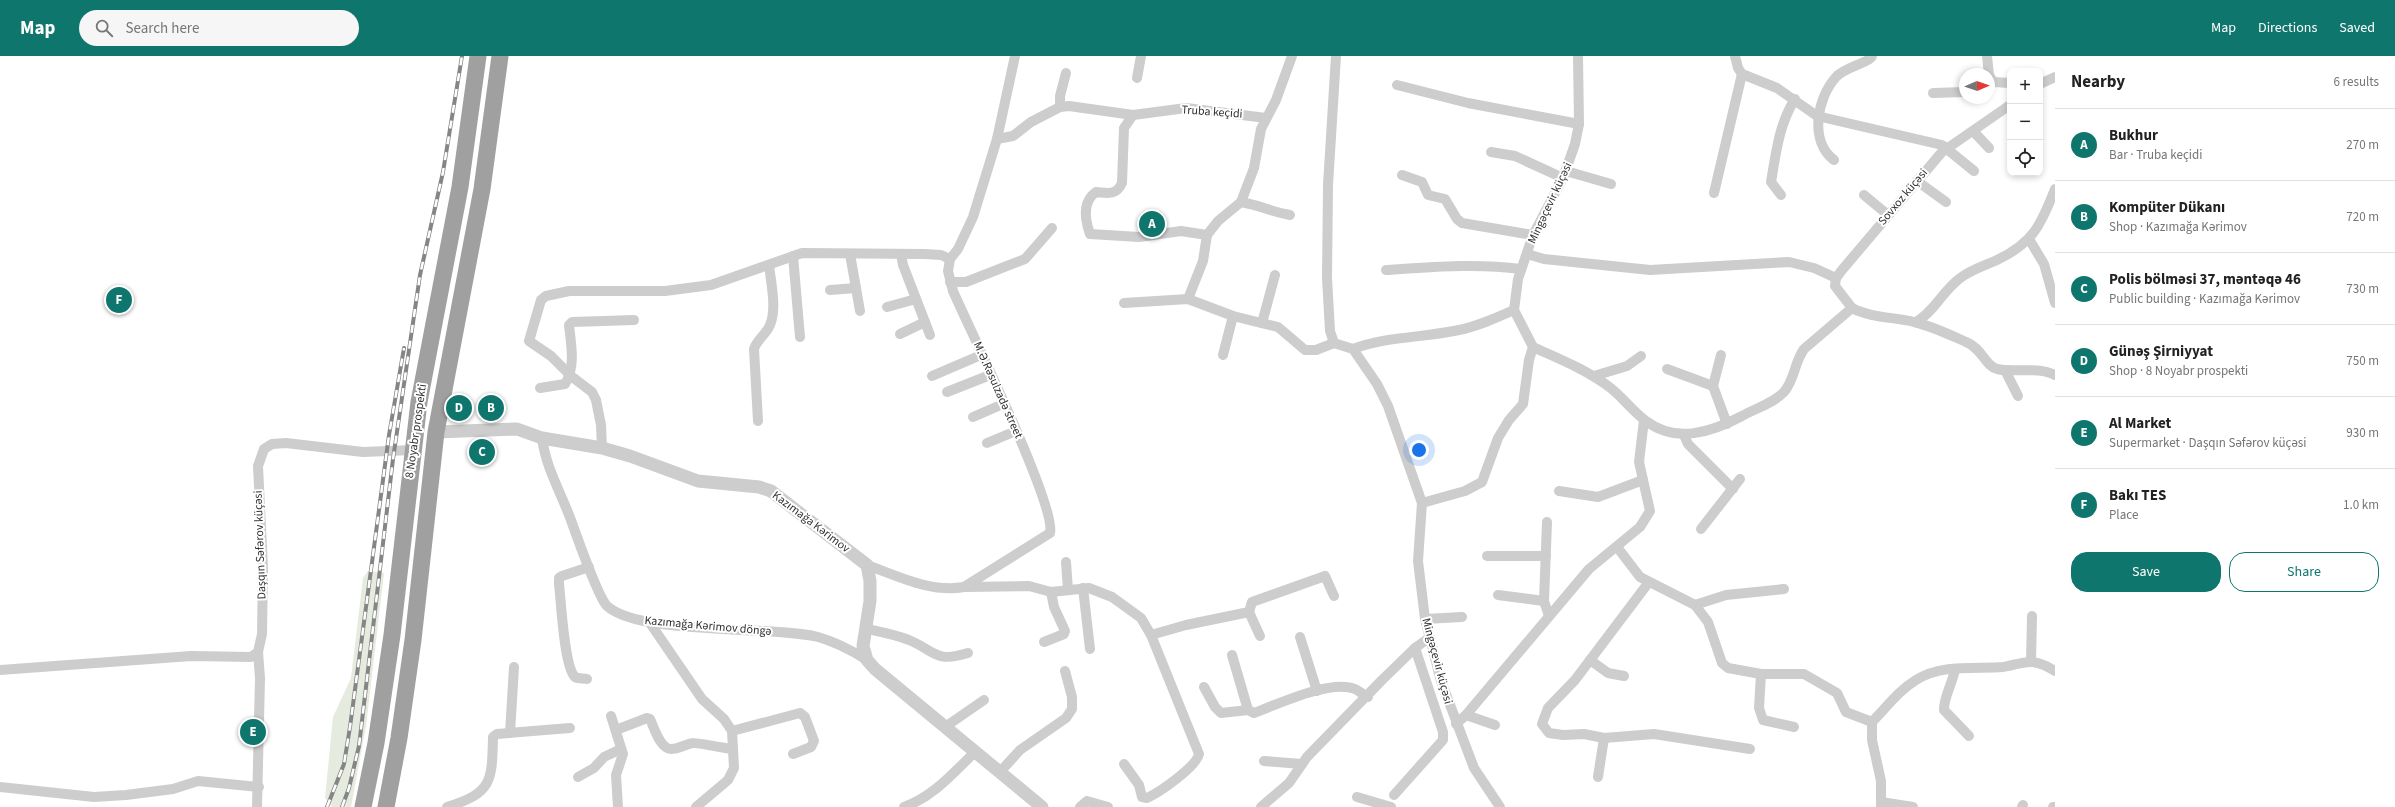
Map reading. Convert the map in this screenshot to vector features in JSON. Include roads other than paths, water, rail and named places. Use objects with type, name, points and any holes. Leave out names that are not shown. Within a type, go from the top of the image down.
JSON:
[{"type":"highway","name":"8 Noyabr prospekti","points":[[363,807],[376,743],[392,635],[412,450],[426,360],[460,187],[478,56]]},
{"type":"highway","name":"8 Noyabr prospekti","points":[[386,807],[399,738],[412,648],[436,432],[482,189],[500,56]]},
{"type":"street","points":[[602,448],[601,425],[596,400],[592,392],[571,376],[551,356],[529,341],[541,300],[546,296],[569,291],[665,292],[722,282],[802,254],[941,255],[950,260],[958,249],[973,216],[997,139],[1015,56]]},
{"type":"street","points":[[1137,78],[1141,56]]},
{"type":"street","points":[[1188,299],[1203,261],[1207,235],[1218,221],[1241,202],[1254,168],[1261,129],[1276,100],[1292,56]]},
{"type":"street","points":[[1334,343],[1330,331],[1327,278],[1328,185],[1336,56]]},
{"type":"street","name":"Mingəçevir küçəsi","points":[[1514,310],[1518,279],[1533,235],[1565,174],[1575,144],[1579,124],[1578,56]]},
{"type":"street","points":[[1735,56],[1738,68],[1742,74],[1777,88],[1795,99],[1817,116],[1947,148],[1974,172]]},
{"type":"street","points":[[1834,160],[1824,149],[1817,116],[1833,81],[1843,70],[1866,62],[1872,56]]},
{"type":"street","points":[[1987,56],[1988,68]]},
{"type":"street","points":[[997,139],[1013,136],[1031,122],[1060,107],[1060,96],[1066,74]]},
{"type":"street","points":[[1714,194],[1742,74]]},
{"type":"street","points":[[2043,83],[2055,78]]},
{"type":"street","points":[[1995,83],[2007,83]]},
{"type":"street","points":[[1397,84],[1468,103],[1579,124]]},
{"type":"street","points":[[1933,93],[1959,92]]},
{"type":"street","points":[[1781,195],[1772,185],[1777,142],[1786,117],[1795,99]]},
{"type":"street","name":"Truba keçidi","points":[[1060,107],[1069,106],[1133,116],[1186,108],[1266,118]]},
{"type":"street","name":"Sovxoz küçəsi","points":[[1836,278],[1917,181],[1947,148],[2007,109]]},
{"type":"street","points":[[1133,116],[1124,128],[1122,183],[1119,190],[1113,194],[1096,192],[1090,196],[1085,205],[1090,234],[1139,237],[1181,231],[1207,235]]},
{"type":"street","points":[[1974,132],[1989,148]]},
{"type":"street","points":[[1492,152],[1516,156],[1565,174],[1611,184]]},
{"type":"street","points":[[1402,175],[1422,182],[1428,195],[1444,199],[1457,219],[1462,223],[1533,235]]},
{"type":"street","points":[[1917,181],[1946,202]]},
{"type":"street","points":[[1916,322],[1924,317],[1946,290],[1959,279],[2020,248],[2035,233],[2055,189]]},
{"type":"street","points":[[1864,195],[1888,215]]},
{"type":"street","points":[[1241,202],[1260,205],[1270,211],[1290,215]]},
{"type":"street","points":[[950,282],[966,282],[1025,259],[1052,228]]},
{"type":"street","points":[[2029,239],[2043,260],[2055,303]]},
{"type":"street","points":[[850,254],[860,311]]},
{"type":"street","points":[[901,254],[903,265],[930,336]]},
{"type":"street","points":[[1527,254],[1544,259],[1650,270],[1789,262],[1814,268],[1836,278],[1835,286],[1852,308],[1864,313],[1916,322],[1974,346],[1980,351],[1988,365],[1996,369],[2046,372],[2055,374]]},
{"type":"street","points":[[793,256],[800,337]]},
{"type":"street","name":"M.Ə.Rəsulzadə street","points":[[867,566],[931,587],[949,590],[964,587],[1050,533],[1051,517],[1029,458],[981,355],[950,282],[948,271],[950,260]]},
{"type":"street","points":[[758,421],[754,349],[756,342],[768,330],[772,323],[773,308],[769,265]]},
{"type":"street","points":[[1386,270],[1459,265],[1495,266],[1521,269]]},
{"type":"street","points":[[1262,323],[1275,275]]},
{"type":"street","points":[[830,290],[856,288]]},
{"type":"street","points":[[887,307],[916,299]]},
{"type":"street","points":[[1124,304],[1188,299],[1233,316],[1278,327],[1305,350],[1316,350],[1334,343],[1353,349],[1374,341],[1459,330],[1487,322],[1514,310],[1533,347],[1594,376],[1626,400],[1644,420],[1657,429],[1684,435],[1701,433],[1727,424],[1783,393],[1794,378],[1799,356],[1804,349],[1852,308]]},
{"type":"street","points":[[1223,355],[1233,316]]},
{"type":"street","points":[[540,388],[565,384],[571,376],[572,350],[569,325],[572,322],[634,320]]},
{"type":"street","points":[[900,334],[925,322]]},
{"type":"street","points":[[1422,503],[1465,492],[1482,482],[1498,438],[1509,420],[1523,404],[1529,360],[1533,347]]},
{"type":"street","name":"Mingəçevir küçəsi","points":[[1353,349],[1377,384],[1388,406],[1422,503],[1418,561],[1429,638],[1441,681],[1456,724],[1474,768],[1500,807]]},
{"type":"street","points":[[932,376],[981,355]]},
{"type":"street","points":[[1721,355],[1712,386],[1727,424]]},
{"type":"street","points":[[1594,376],[1627,366],[1641,356]]},
{"type":"street","points":[[1667,369],[1712,386]]},
{"type":"street","points":[[2005,370],[2018,396]]},
{"type":"street","points":[[947,392],[990,375]]},
{"type":"street","points":[[972,417],[1003,404]]},
{"type":"street","points":[[1456,724],[1466,716],[1589,569],[1640,527],[1650,511],[1639,462],[1644,420]]},
{"type":"street","name":"Kazımağa Kərimov","points":[[436,432],[517,429],[542,438],[602,448],[630,456],[698,481],[759,487],[772,491],[867,566]]},
{"type":"street","points":[[987,443],[1016,431]]},
{"type":"street","points":[[1684,435],[1688,444],[1733,488]]},
{"type":"street","name":"Kazımağa Kərimov döngə","points":[[542,438],[545,458],[550,474],[566,505],[589,567],[606,606],[624,616],[650,623],[790,633],[817,637],[840,644],[867,660]]},
{"type":"street","name":"Daşqın Səfərov küçəsi","points":[[258,652],[262,634],[263,568],[258,466],[264,449],[272,444],[286,443],[363,452],[412,450]]},
{"type":"street","points":[[1701,529],[1740,479]]},
{"type":"street","points":[[1559,491],[1598,497],[1643,480]]},
{"type":"street","points":[[1547,522],[1544,601],[1549,616]]},
{"type":"street","points":[[1617,547],[1640,577],[1695,604],[1708,622],[1722,663],[1728,668],[1761,674],[1804,674],[1811,676],[1840,696],[1846,712],[1872,722]]},
{"type":"street","points":[[1487,556],[1546,556]]},
{"type":"street","points":[[1066,562],[1068,590]]},
{"type":"street","points":[[867,566],[870,581],[870,601],[867,629],[863,646],[867,660],[887,680],[1042,807]]},
{"type":"street","points":[[587,679],[577,678],[574,676],[568,662],[559,578],[589,567]]},
{"type":"street","points":[[1260,636],[1249,612],[1252,602],[1326,576],[1334,596]]},
{"type":"street","points":[[1649,582],[1590,660],[1548,708],[1542,724],[1549,733],[1563,735],[1584,734],[1604,738],[1654,734],[1750,749]]},
{"type":"street","points":[[964,587],[1029,586],[1051,592],[1083,588],[1100,590],[1142,618],[1151,635],[1200,754],[1198,760],[1147,798],[1142,797],[1139,785],[1124,764]]},
{"type":"street","points":[[1083,588],[1090,649]]},
{"type":"street","points":[[1695,604],[1726,595],[1784,589]]},
{"type":"street","points":[[1044,642],[1064,634],[1065,631],[1054,607],[1051,592]]},
{"type":"street","points":[[1498,595],[1544,601]]},
{"type":"street","points":[[1151,635],[1186,625],[1249,612]]},
{"type":"street","points":[[2031,662],[2032,616]]},
{"type":"street","points":[[1425,618],[1462,617]]},
{"type":"street","points":[[650,623],[702,699],[724,719],[732,732],[734,768],[728,780],[696,807]]},
{"type":"street","points":[[867,629],[909,640],[941,657],[951,658],[968,653]]},
{"type":"street","points":[[1300,637],[1316,691]]},
{"type":"street","points":[[1260,807],[1289,783],[1302,764],[1324,738],[1368,697],[1415,648],[1429,638]]},
{"type":"street","points":[[1394,795],[1443,740],[1443,732],[1415,648]]},
{"type":"street","points":[[0,670],[191,656],[239,658],[251,657],[258,652]]},
{"type":"street","points":[[257,807],[259,787],[260,678],[258,652]]},
{"type":"street","points":[[1232,655],[1248,710]]},
{"type":"street","points":[[1590,660],[1608,673],[1624,676]]},
{"type":"street","points":[[1912,807],[1881,804],[1881,781],[1872,740],[1872,722],[1895,696],[1917,679],[1932,673],[1955,669],[2004,667],[2031,662],[2042,664],[2055,670]]},
{"type":"street","points":[[510,733],[514,667]]},
{"type":"street","points":[[1955,669],[1952,685],[1944,701],[1944,710],[1969,736]]},
{"type":"street","points":[[1000,772],[1020,750],[1066,718],[1072,709],[1072,697],[1065,671]]},
{"type":"street","points":[[1761,674],[1759,708],[1763,720],[1794,727]]},
{"type":"street","points":[[1204,686],[1214,707],[1221,713],[1248,710],[1254,713],[1316,691],[1345,687],[1354,689],[1368,697]]},
{"type":"street","points":[[945,727],[984,700]]},
{"type":"street","points":[[732,732],[800,713],[805,717],[814,741],[811,747],[793,754]]},
{"type":"street","points":[[611,716],[621,749],[622,761],[616,775],[618,807]]},
{"type":"street","points":[[1466,716],[1495,725]]},
{"type":"street","points":[[616,730],[647,718],[650,719],[660,740],[667,748],[672,749],[694,742],[702,746],[733,749]]},
{"type":"street","points":[[447,807],[466,801],[481,792],[488,784],[493,738],[496,734],[520,734],[570,728]]},
{"type":"street","points":[[1598,777],[1604,738]]},
{"type":"street","points":[[578,777],[594,768],[604,757],[621,749]]},
{"type":"street","points":[[904,807],[919,802],[934,791],[974,752]]},
{"type":"street","points":[[1264,760],[1302,764]]},
{"type":"street","points":[[0,787],[95,802],[198,782],[259,787]]},
{"type":"street","points":[[1357,797],[1391,807]]},
{"type":"street","points":[[1080,807],[1087,801],[1108,807]]},
{"type":"railway","points":[[342,807],[349,788],[359,746],[393,459],[420,275],[443,172],[462,56]]},
{"type":"railway","points":[[327,807],[344,764],[389,435],[404,348]]},
{"type":"place","name":"Bukhur","points":[[1152,224]]},
{"type":"place","name":"Bakı TES","points":[[119,300]]},
{"type":"place","name":"Günəş Şirniyyat","points":[[459,408]]},
{"type":"place","name":"Kompüter Dükanı","points":[[491,408]]},
{"type":"place","name":"Polis bölməsi 37, məntəqə 46","points":[[482,452]]},
{"type":"place","name":"Al Market","points":[[253,732]]}]
